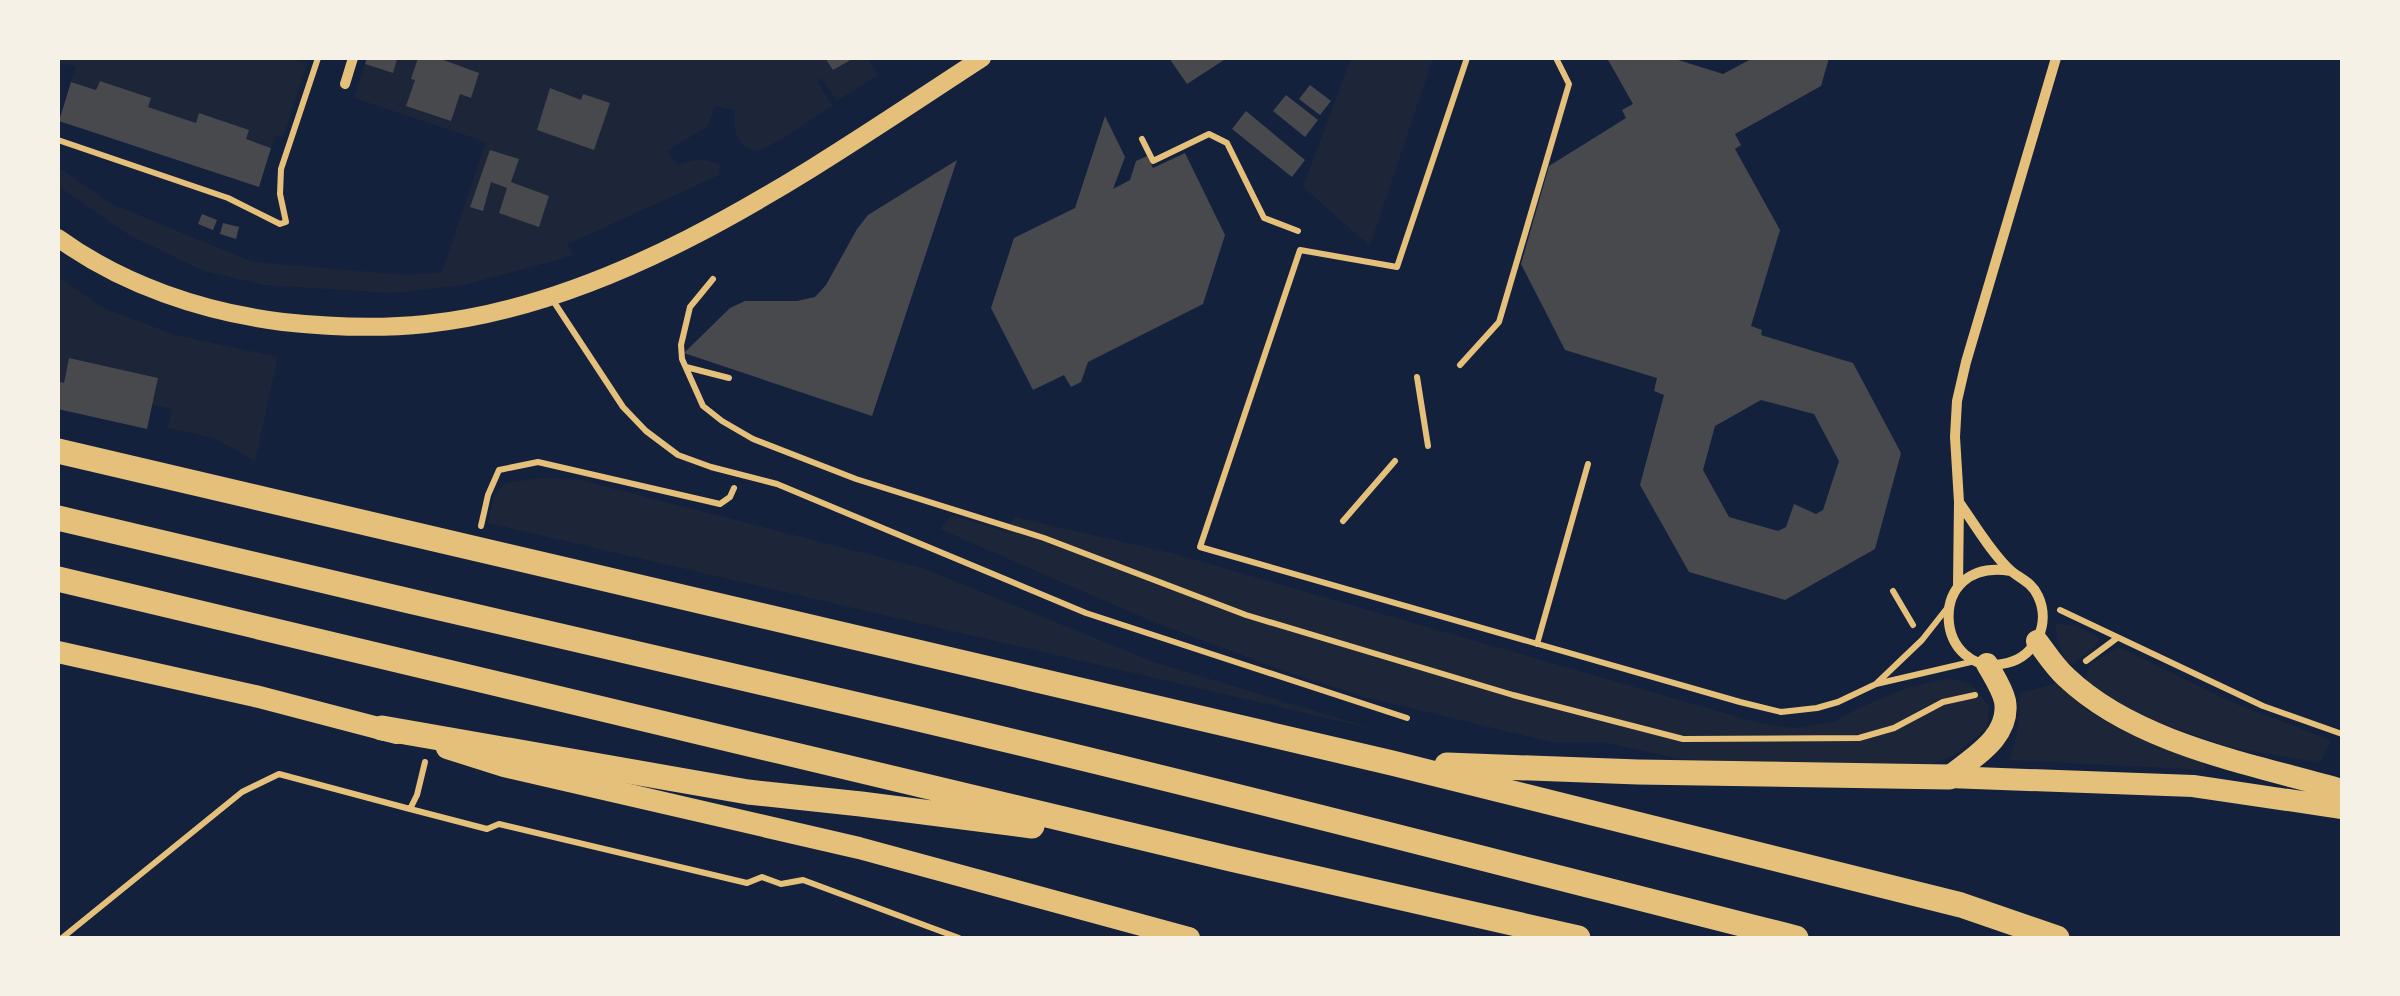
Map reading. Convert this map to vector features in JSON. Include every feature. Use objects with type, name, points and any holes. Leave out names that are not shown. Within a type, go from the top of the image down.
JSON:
[{"type":"highway","points":[[58,451],[1392,763],[1961,905],[2057,938]]},
{"type":"highway","points":[[58,518],[909,717],[1796,938]]},
{"type":"highway","points":[[58,579],[1578,938]]},
{"type":"highway","points":[[382,728],[748,792],[1171,844]]},
{"type":"highway","points":[[1392,763],[1638,772],[1949,776]]},
{"type":"main road","points":[[2037,641],[2063,675],[2082,691],[2138,724],[2198,749],[2342,790]]},
{"type":"main road","points":[[58,652],[382,728],[504,766],[860,848],[1189,938]]},
{"type":"main road","points":[[1949,776],[1996,738],[2004,718],[2004,700],[1981,662]]},
{"type":"main road","points":[[1949,776],[2194,786],[2342,808]]},
{"type":"street","points":[[345,84],[353,58]]},
{"type":"street","points":[[58,238],[101,266],[182,300],[226,312],[301,324],[350,326],[426,324],[505,310],[660,251],[734,214],[839,152],[982,58]]},
{"type":"street","points":[[1958,586],[1957,401],[2056,58]]},
{"type":"street","points":[[1959,502],[2011,571],[2032,585],[2042,608],[2037,641],[2028,652],[2002,664],[1981,662],[1963,652],[1952,639],[1948,607],[1958,586],[1969,576],[1982,570],[2011,571]]},
{"type":"lane","points":[[1467,58],[1397,267],[1300,250],[1200,547],[1780,712],[1817,708],[1876,684],[1981,662]]},
{"type":"lane","points":[[550,296],[623,407],[678,455],[778,484],[1086,613],[1407,718]]},
{"type":"lane","points":[[1537,644],[1588,464]]},
{"type":"lane","points":[[1876,684],[1922,640],[1948,607]]},
{"type":"path","points":[[58,140],[228,198],[280,224],[286,222],[280,169],[318,58]]},
{"type":"path","points":[[1460,364],[1499,322],[1569,84],[1556,58]]},
{"type":"path","points":[[1142,138],[1153,161],[1209,134],[1226,143],[1264,218],[1302,232],[1300,250]]},
{"type":"path","points":[[713,279],[690,308],[681,345],[682,358],[703,406],[722,421],[753,439],[856,479],[1044,538],[1246,615],[1664,736],[1703,740],[1859,738],[1894,728],[1943,702]]},
{"type":"path","points":[[685,366],[729,378]]},
{"type":"path","points":[[1417,377],[1428,446]]},
{"type":"path","points":[[1343,521],[1395,461]]},
{"type":"path","points":[[488,495],[499,470],[538,462],[720,504],[730,498],[740,474]]},
{"type":"path","points":[[1894,591],[1911,622]]},
{"type":"path","points":[[2042,608],[2057,608],[2263,706],[2342,734]]},
{"type":"path","points":[[62,938],[242,792],[279,774],[486,829],[500,824],[747,883],[762,877],[781,884],[803,880],[959,938]]},
{"type":"path","points":[[410,809],[417,795]]},
{"type":"shaded area","points":[[58,58],[288,58],[307,63],[283,138],[276,136],[271,148],[246,139],[249,130],[199,113],[196,123],[148,107],[150,98],[101,81],[96,90],[71,82],[76,66],[58,63]]},
{"type":"shaded area","points":[[397,58],[825,58],[833,70],[854,58],[867,58],[878,75],[837,101],[821,78],[817,82],[833,105],[762,149],[748,148],[739,140],[735,110],[715,106],[708,126],[667,151],[678,165],[699,160],[715,162],[720,165],[719,175],[568,244],[572,256],[464,285],[392,293],[264,285],[204,271],[129,235],[58,186],[58,167],[112,204],[253,262],[407,275],[442,272],[486,142],[354,98],[365,64],[392,73]]},
{"type":"shaded area","points":[[1351,58],[1433,58],[1370,246],[1303,187]]},
{"type":"shaded area","points":[[58,276],[101,307],[175,335],[278,357],[255,461],[214,438],[168,428],[172,409],[152,405],[158,378],[70,358],[64,383],[58,381]]},
{"type":"shaded area","points":[[576,479],[922,568],[1154,662],[1378,730],[488,523],[494,496],[505,483]]},
{"type":"shaded area","points":[[951,515],[1007,532],[1014,517],[1172,553],[1759,723],[1795,728],[1833,722],[1909,687],[1950,678],[1972,685],[1989,706],[1987,728],[1953,756],[1914,770],[1899,763],[1680,759],[1603,742],[1551,742],[1364,697],[1151,621],[940,529]]},
{"type":"shaded area","points":[[2055,623],[2077,626],[2100,638],[2095,647],[2072,664],[2067,663]]},
{"type":"shaded area","points":[[2119,647],[2231,702],[2331,740],[2320,763],[2229,747],[2135,714],[2085,682],[2090,664]]},
{"type":"shaded area","points":[[2058,683],[2088,711],[2131,733],[2202,759],[2205,770],[2009,760],[2018,727],[2019,693]]},
{"type":"building","points":[[367,58],[397,59],[393,73],[365,64]]},
{"type":"building","points":[[418,58],[438,58],[479,73],[471,98],[460,94],[451,121],[406,106]]},
{"type":"building","points":[[825,58],[854,58],[833,70]]},
{"type":"building","points":[[1169,58],[1227,58],[1187,84]]},
{"type":"building","points":[[1607,58],[1672,58],[1723,74],[1753,58],[1829,58],[1821,86],[1735,134],[1741,145],[1735,149],[1780,230],[1751,326],[1762,330],[1761,335],[1853,363],[1901,453],[1875,549],[1785,600],[1689,572],[1640,485],[1664,395],[1654,391],[1657,378],[1565,350],[1521,264],[1549,166],[1626,118],[1622,110],[1633,104]],"holes":[[[1761,400],[1814,414],[1839,461],[1823,510],[1816,514],[1794,504],[1786,527],[1778,531],[1729,517],[1703,470],[1715,426]]]},
{"type":"building","points":[[100,81],[151,98],[148,107],[196,123],[199,113],[249,130],[246,139],[271,148],[259,187],[59,121],[71,82],[96,90]]},
{"type":"building","points":[[1310,85],[1331,101],[1320,115],[1299,99]]},
{"type":"building","points":[[550,88],[581,100],[583,94],[610,103],[594,150],[537,130]]},
{"type":"building","points":[[1286,95],[1318,120],[1305,137],[1273,111]]},
{"type":"building","points":[[1246,111],[1305,160],[1292,177],[1232,129]]},
{"type":"building","points":[[1105,116],[1125,157],[1113,189],[1130,180],[1136,161],[1147,156],[1153,168],[1185,153],[1225,235],[1203,304],[1088,362],[1081,382],[1071,387],[1064,375],[1033,390],[991,308],[1014,238],[1075,208]]},
{"type":"building","points":[[490,150],[519,159],[511,182],[549,196],[539,227],[499,213],[507,188],[491,182],[483,211],[470,207]]},
{"type":"building","points":[[957,160],[872,416],[684,353],[730,308],[745,301],[815,297],[868,215]]},
{"type":"building","points":[[202,214],[217,220],[213,230],[198,224]]},
{"type":"building","points":[[223,223],[239,227],[236,239],[220,234]]},
{"type":"building","points":[[69,358],[158,378],[147,429],[58,409],[58,381],[64,383]]}]
